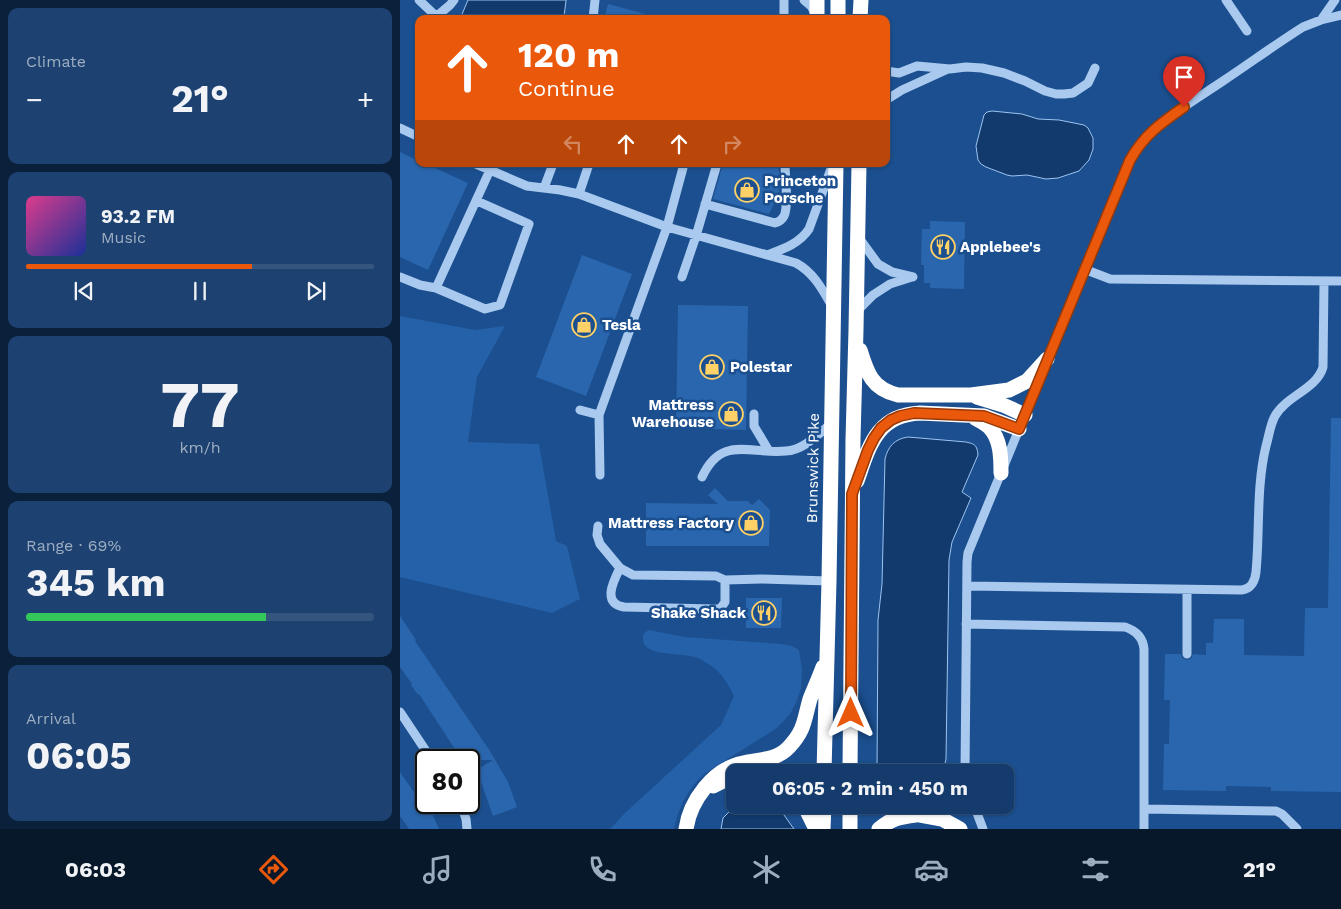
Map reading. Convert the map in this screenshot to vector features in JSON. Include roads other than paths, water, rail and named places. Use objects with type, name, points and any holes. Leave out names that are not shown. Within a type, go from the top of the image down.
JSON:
[{"type":"highway","points":[[817,0],[817,15]]},
{"type":"highway","points":[[838,0],[838,15]]},
{"type":"highway","points":[[860,15],[861,0]]},
{"type":"highway","name":"Brunswick Pike","points":[[824,764],[832,423],[834,167]]},
{"type":"highway","points":[[850,764],[852,494],[859,167]]},
{"type":"highway","points":[[856,330],[865,368],[872,381],[883,390],[898,395],[971,395],[1009,390],[1016,388],[1032,376],[1047,359]]},
{"type":"highway","points":[[971,395],[1003,405],[1022,422]]},
{"type":"highway","points":[[852,494],[871,442],[878,431],[891,420],[900,416],[914,413],[970,414],[1022,422]]},
{"type":"highway","points":[[970,414],[987,425],[993,433],[1000,453],[1001,473]]},
{"type":"highway","points":[[686,829],[687,822],[696,803],[709,784],[721,772],[740,763],[764,760],[775,756],[787,749],[802,731],[810,700],[827,657]]},
{"type":"highway","points":[[696,803],[706,791],[726,780]]},
{"type":"highway","points":[[808,814],[816,829]]},
{"type":"highway","points":[[824,814],[824,829]]},
{"type":"highway","points":[[850,814],[850,829]]},
{"type":"highway","points":[[879,829],[898,817],[919,814]]},
{"type":"highway","points":[[916,815],[942,819],[960,829]]},
{"type":"street","points":[[419,0],[436,15]]},
{"type":"street","points":[[440,15],[454,0]]},
{"type":"street","points":[[593,15],[595,0]]},
{"type":"street","points":[[784,0],[784,15]]},
{"type":"street","points":[[804,0],[811,6],[816,15]]},
{"type":"street","points":[[1226,0],[1247,31]]},
{"type":"street","points":[[1320,20],[1335,0]]},
{"type":"street","points":[[965,764],[968,553],[1130,160],[1144,138],[1165,121],[1303,27],[1320,20],[1341,15]]},
{"type":"street","points":[[917,66],[918,73],[924,81]]},
{"type":"street","points":[[890,72],[899,73],[917,66],[950,69],[982,68],[1004,73],[1045,91],[1064,94],[1073,93],[1088,82],[1095,68]]},
{"type":"street","points":[[890,98],[902,90],[950,69]]},
{"type":"street","points":[[400,128],[415,135]]},
{"type":"street","points":[[483,167],[528,186],[579,194],[667,227],[796,263],[805,268],[821,286],[833,309]]},
{"type":"street","points":[[544,188],[552,167]]},
{"type":"street","points":[[579,194],[588,167]]},
{"type":"street","points":[[600,476],[599,415],[667,227],[683,167]]},
{"type":"street","points":[[682,277],[717,167]]},
{"type":"street","points":[[705,204],[775,223],[781,221],[787,208],[785,167]]},
{"type":"street","points":[[767,255],[795,244],[809,229],[833,167]]},
{"type":"street","points":[[436,288],[490,170]]},
{"type":"street","points":[[400,277],[420,286],[436,288],[485,309],[500,305],[529,224],[477,201]]},
{"type":"street","points":[[856,312],[873,295],[890,284],[913,277],[892,272],[878,264],[858,237]]},
{"type":"street","points":[[1084,269],[1110,279],[1341,281]]},
{"type":"street","points":[[967,586],[1246,590],[1252,585],[1255,579],[1257,560],[1259,488],[1269,431],[1278,411],[1321,374],[1324,281]]},
{"type":"street","points":[[580,410],[599,415]]},
{"type":"street","points":[[754,414],[754,426],[769,451]]},
{"type":"street","points":[[702,477],[714,458],[723,452],[736,449],[786,451],[795,449],[807,443],[832,423]]},
{"type":"street","points":[[598,526],[597,534],[600,544],[620,568],[633,575],[716,576],[725,580],[829,581]]},
{"type":"street","points":[[620,568],[613,582],[611,598],[615,603],[624,607],[720,609],[725,602],[725,580]]},
{"type":"street","points":[[1187,590],[1187,654]]},
{"type":"street","points":[[966,624],[1126,628],[1134,630],[1138,634],[1143,641],[1144,650],[1144,829]]},
{"type":"street","points":[[400,712],[425,749]]},
{"type":"street","points":[[1144,809],[1276,811],[1283,815],[1297,829]]},
{"type":"street","points":[[464,814],[467,829]]},
{"type":"street","points":[[977,814],[983,829]]},
{"type":"place","name":"Princeton Porsche","points":[[747,190]]},
{"type":"place","name":"Applebee's","points":[[943,247]]},
{"type":"place","name":"Tesla","points":[[584,325]]},
{"type":"place","name":"Polestar","points":[[712,367]]},
{"type":"place","name":"Mattress Warehouse","points":[[731,414]]},
{"type":"place","name":"Mattress Factory","points":[[751,523]]},
{"type":"place","name":"Shake Shack","points":[[764,613]]}]
